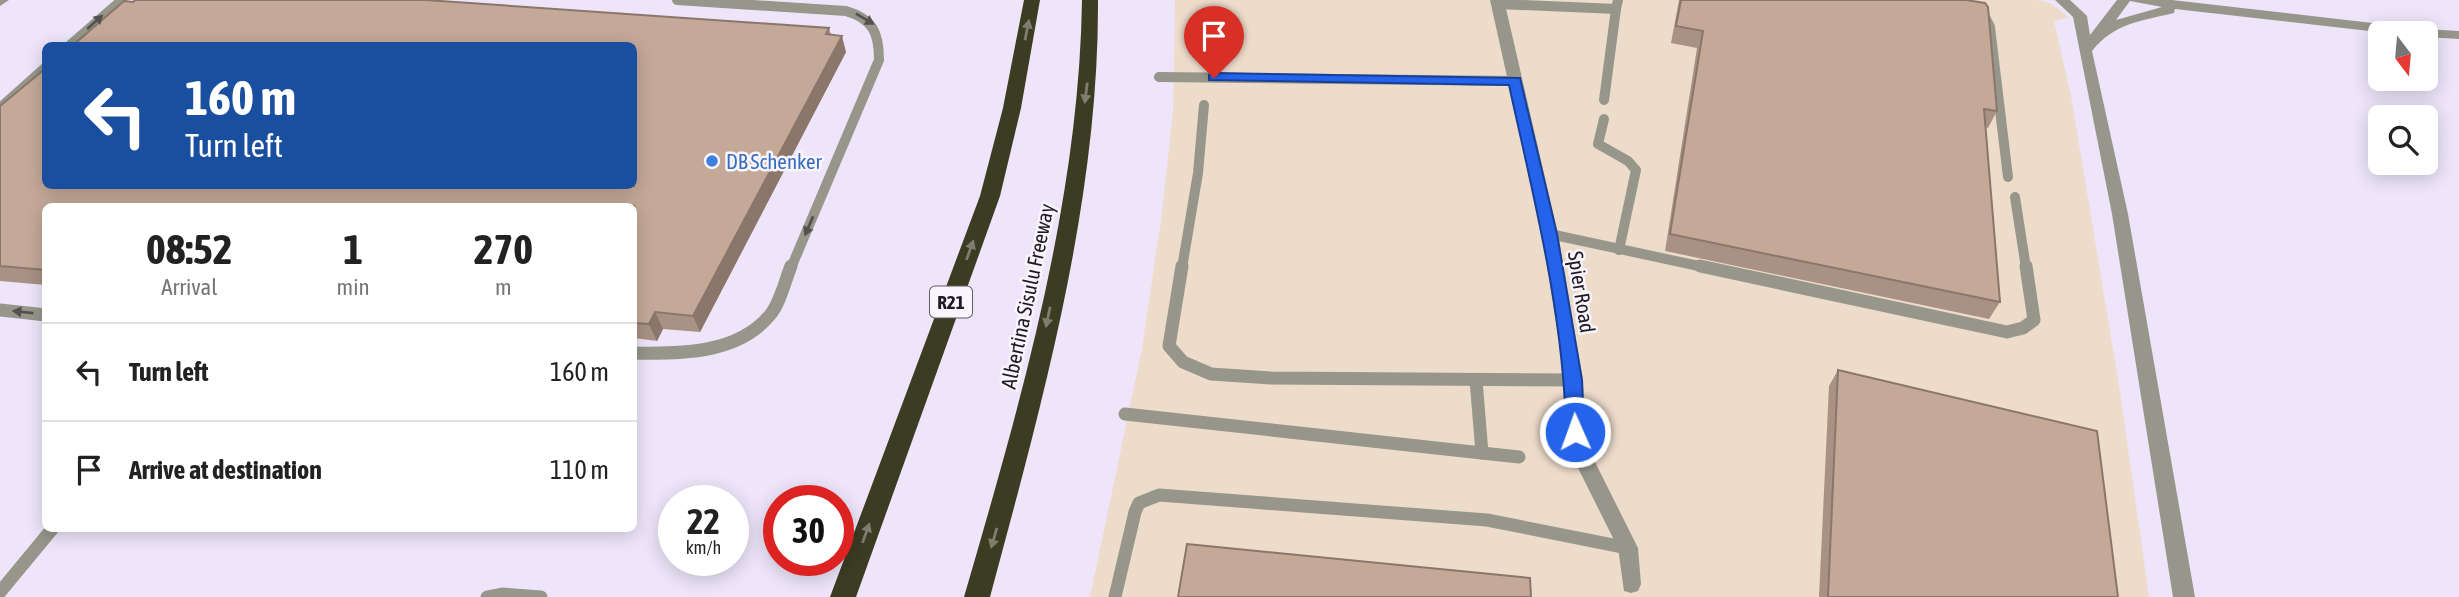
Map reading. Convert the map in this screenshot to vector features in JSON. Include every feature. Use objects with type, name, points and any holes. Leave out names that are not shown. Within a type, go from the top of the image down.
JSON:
[{"type":"highway","name":"R21","points":[[843,597],[990,196],[1012,108],[1032,0]]},
{"type":"highway","name":"Albertina Sisulu Freeway","points":[[977,597],[1022,439],[1072,207],[1088,74],[1090,0]]},
{"type":"street","points":[[2062,0],[2080,16],[2120,214],[2184,597]]},
{"type":"street","points":[[2085,51],[2104,30],[2123,0]]},
{"type":"street","points":[[2136,0],[2198,3],[2214,9],[2368,27]]},
{"type":"street","name":"Spier Road","points":[[1497,2],[1550,234],[1574,380],[1575,432],[1586,464],[1628,548],[1631,584]]},
{"type":"street","points":[[2104,30],[2147,14],[2198,3]]},
{"type":"street","points":[[2438,34],[2459,35]]},
{"type":"lane","points":[[74,42],[122,0]]},
{"type":"lane","points":[[637,353],[668,355],[732,343],[754,333],[771,314],[878,60],[875,26],[865,16],[846,11],[677,0]]},
{"type":"lane","points":[[1961,0],[1984,15],[1990,27],[2008,177]]},
{"type":"lane","points":[[1497,2],[1617,5],[1604,100]]},
{"type":"lane","points":[[0,108],[42,71]]},
{"type":"lane","points":[[1159,77],[1515,81]]},
{"type":"lane","points":[[1204,105],[1198,173],[1171,320],[1169,346],[1183,362],[1211,374],[1271,378],[1574,380]]},
{"type":"lane","points":[[1604,119],[1598,144],[1600,148],[1629,160],[1636,170],[1619,250]]},
{"type":"lane","points":[[1550,234],[2007,332],[2023,328],[2034,320],[2015,197]]},
{"type":"lane","points":[[0,310],[42,315]]},
{"type":"lane","points":[[1476,380],[1482,453]]},
{"type":"lane","points":[[1125,414],[1520,457]]},
{"type":"lane","points":[[1115,597],[1135,512],[1139,503],[1159,495],[1486,520],[1628,548]]},
{"type":"lane","points":[[0,592],[50,532]]},
{"type":"lane","points":[[487,597],[502,594],[541,597]]},
{"type":"shaded area","points":[[1175,0],[2038,0],[2050,3],[2069,17],[2054,21],[2071,96],[2119,385],[2149,597],[1090,597],[1142,348],[1162,213],[1173,111]]},
{"type":"building","name":"DB Schenker","points":[[426,0],[829,28],[826,34],[842,36],[693,316],[655,312],[649,324],[637,323],[637,203],[42,203],[42,270],[0,266],[0,106],[42,71],[42,189],[637,189],[637,42],[77,42],[124,1]]},
{"type":"building","points":[[1681,0],[1966,0],[1985,3],[1988,7],[1997,111],[1984,109],[2000,302],[1670,234],[1703,31],[1676,26]]},
{"type":"building","points":[[1838,370],[2097,431],[2118,597],[1828,597]]},
{"type":"building","points":[[1187,544],[1530,578],[1531,597],[1178,597]]},
{"type":"place","name":"DB Schenker","points":[[712,161]]},
{"type":"route","points":[[1214,78],[1515,81],[1550,234],[1574,380],[1575,432]]}]
